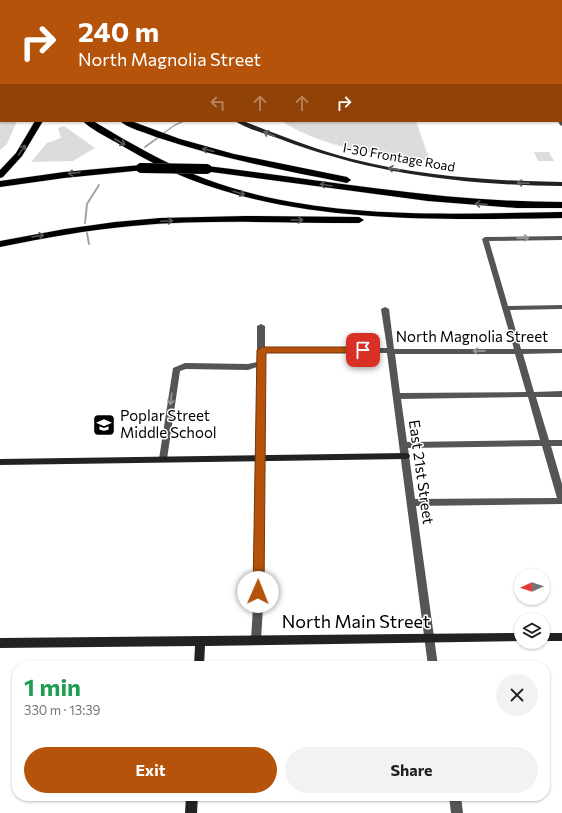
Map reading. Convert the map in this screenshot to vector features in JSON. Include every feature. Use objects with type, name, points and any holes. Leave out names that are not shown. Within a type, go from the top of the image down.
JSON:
[{"type":"highway","points":[[0,175],[19,154],[38,122]]},
{"type":"highway","points":[[89,122],[131,148],[206,183],[240,194],[275,202],[321,210],[366,214],[436,217],[562,215]]},
{"type":"highway","points":[[126,122],[142,129],[223,154],[434,198]]},
{"type":"highway","points":[[5,185],[78,173],[141,168],[207,169],[260,174],[398,195],[488,204],[562,205]]},
{"type":"highway","points":[[0,244],[68,231],[132,223],[197,220],[414,220],[436,217]]},
{"type":"main road","name":"I-30 Frontage Road","points":[[240,122],[274,136],[321,152],[386,168],[439,177],[486,182],[562,184]]},
{"type":"main road","points":[[0,462],[406,456]]},
{"type":"main road","name":"North Main Street","points":[[0,643],[429,639],[514,636]]},
{"type":"main road","points":[[550,636],[562,637]]},
{"type":"main road","points":[[199,661],[200,641]]},
{"type":"main road","points":[[191,813],[192,801]]},
{"type":"street","points":[[412,503],[562,500],[485,239],[562,238]]},
{"type":"street","points":[[505,308],[562,308]]},
{"type":"street","name":"East 21st Street","points":[[384,309],[406,456],[432,661]]},
{"type":"street","points":[[256,640],[262,350],[261,326]]},
{"type":"street","name":"North Magnolia Street","points":[[262,350],[562,350]]},
{"type":"street","points":[[163,459],[174,373],[176,370],[185,366],[248,367],[261,363]]},
{"type":"street","points":[[397,396],[562,394]]},
{"type":"street","points":[[404,445],[562,443]]},
{"type":"street","points":[[455,801],[457,813]]},
{"type":"shaded area","points":[[0,122],[17,122],[7,144],[0,150]]},
{"type":"shaded area","points":[[283,122],[416,122],[430,161],[353,149],[298,131]]},
{"type":"shaded area","points":[[64,126],[95,148],[73,161],[31,162],[47,143],[61,138],[58,128]]},
{"type":"shaded area","points":[[534,152],[549,152],[554,161],[538,161]]},
{"type":"waterway","points":[[161,135],[182,122]]},
{"type":"waterway","points":[[145,147],[163,134]]},
{"type":"waterway","points":[[85,223],[87,204],[99,185]]},
{"type":"waterway","points":[[87,233],[89,244]]},
{"type":"place","name":"Poplar Street Middle School","points":[[104,425]]},
{"type":"route","points":[[258,592],[262,350],[363,350]]}]
